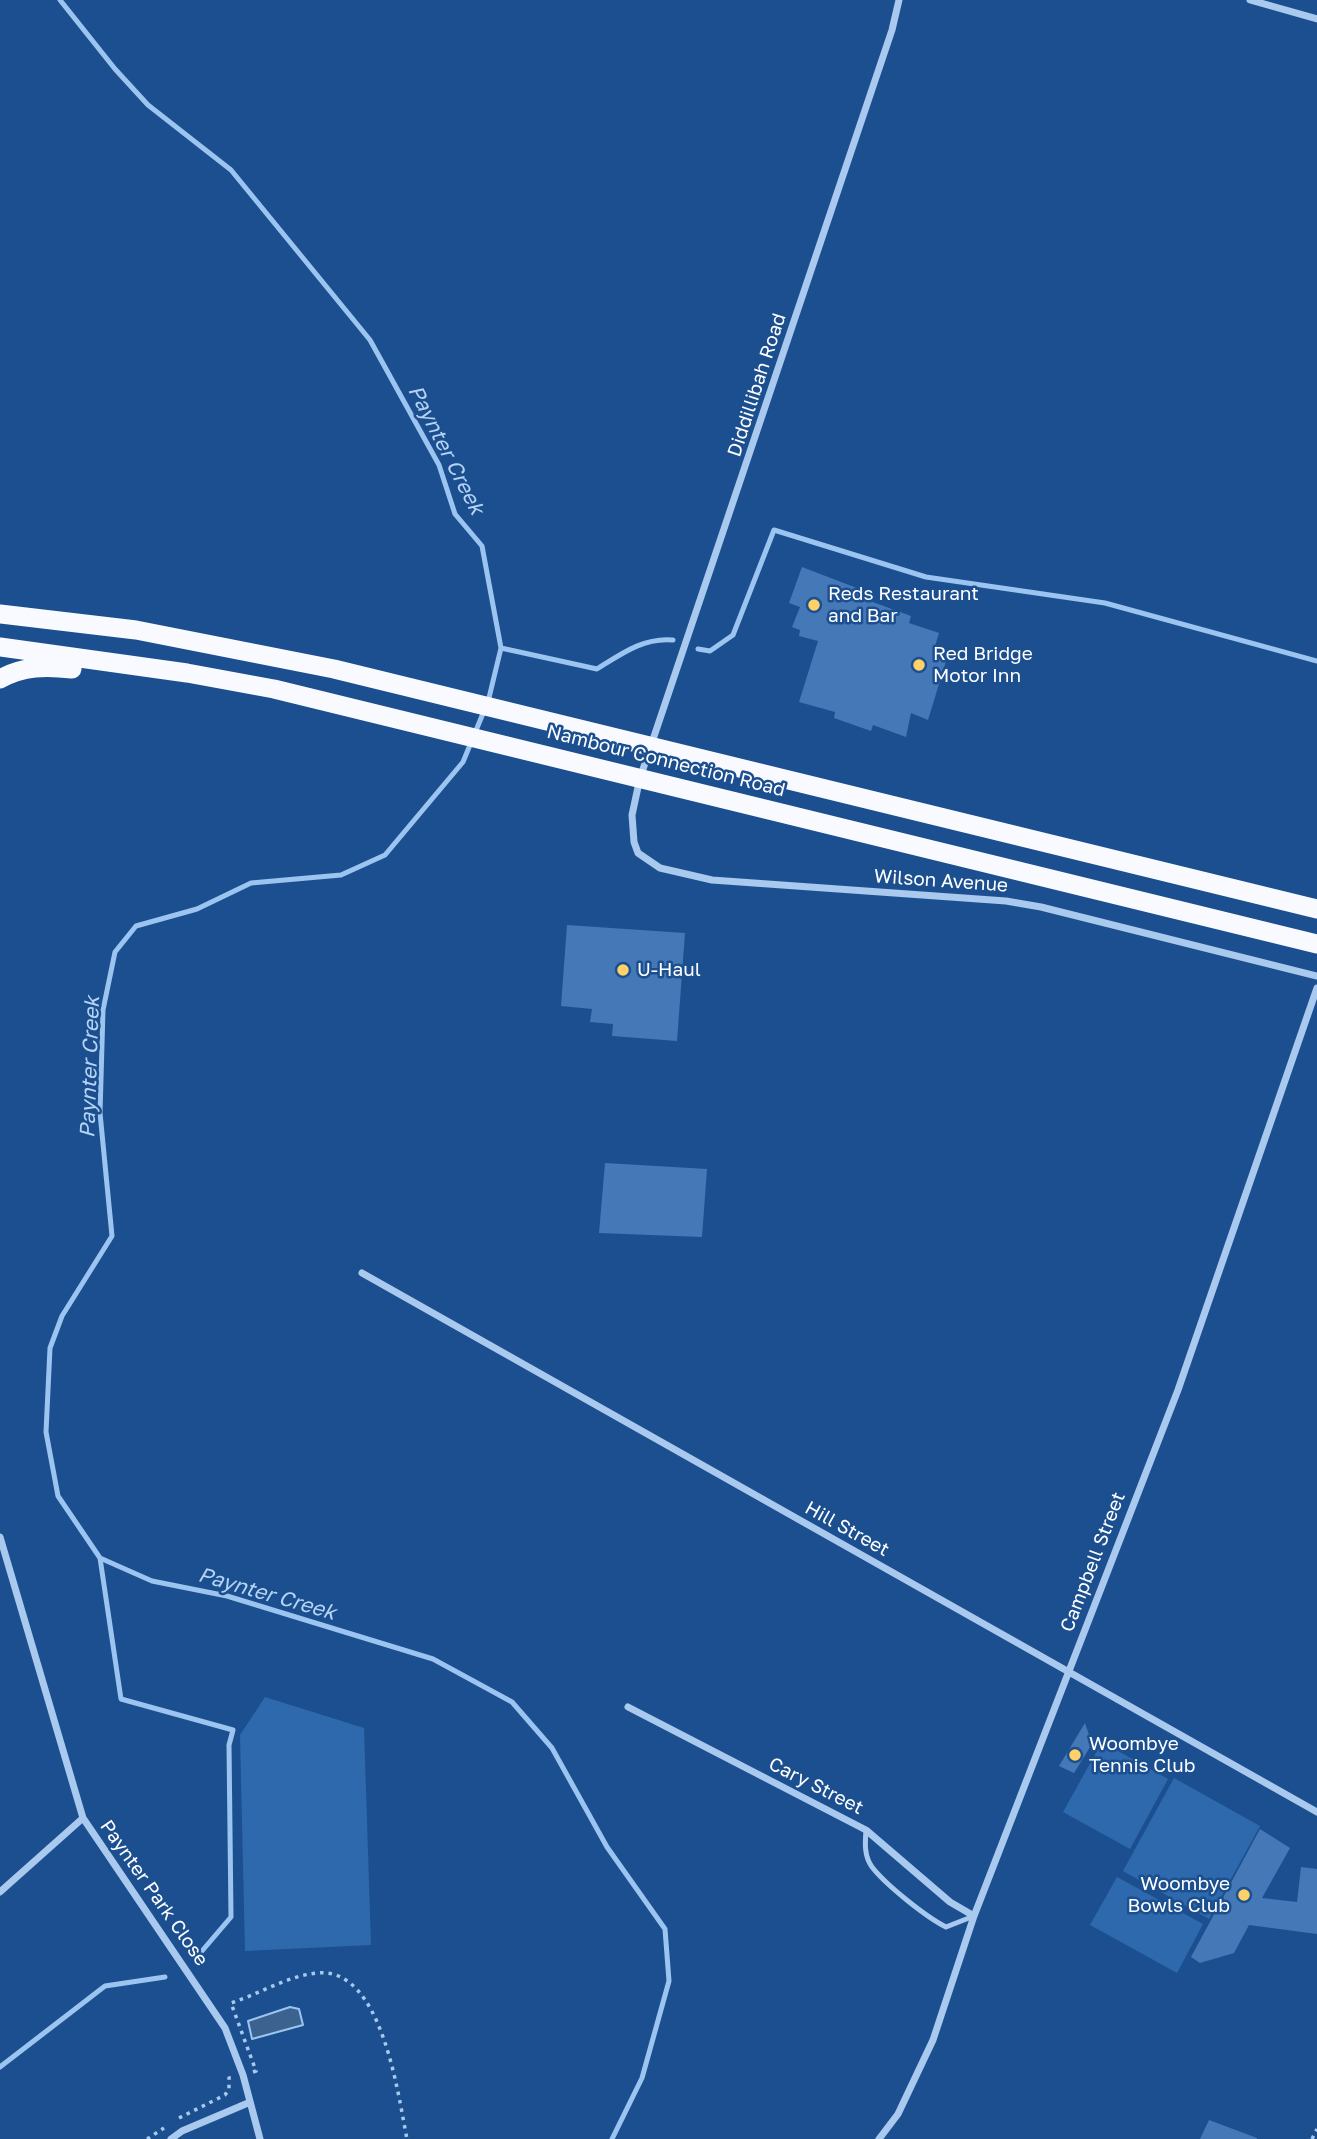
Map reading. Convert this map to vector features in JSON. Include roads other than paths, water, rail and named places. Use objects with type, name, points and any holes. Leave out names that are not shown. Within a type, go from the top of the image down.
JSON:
[{"type":"highway","name":"Nambour Connection Road","points":[[0,614],[195,640],[447,696],[1317,909]]},
{"type":"highway","name":"Nambour Connection Road","points":[[0,647],[157,668],[274,689],[1317,944]]},
{"type":"highway","points":[[0,679],[18,671],[46,666],[92,671],[157,668]]},
{"type":"street","name":"Diddillibah Road","points":[[640,778],[892,30],[899,0]]},
{"type":"street","points":[[1250,0],[1317,19]]},
{"type":"street","name":"Wilson Avenue","points":[[640,778],[632,815],[634,842],[638,853],[648,863],[674,873],[712,880],[1006,901],[1317,976]]},
{"type":"street","name":"Campbell Street","points":[[879,2139],[898,2113],[933,2040],[974,1916],[1178,1390],[1317,988]]},
{"type":"street","name":"Hill Street","points":[[362,1273],[1068,1669],[1317,1812]]},
{"type":"street","name":"Paynter Park Close","points":[[0,1537],[83,1818],[225,2028],[243,2075],[248,2103],[260,2139]]},
{"type":"street","name":"Cary Street","points":[[628,1707],[866,1829],[950,1902],[974,1916]]},
{"type":"street","points":[[0,1892],[83,1818]]},
{"type":"street","points":[[171,2139],[182,2131],[248,2103]]},
{"type":"lane","points":[[866,1829],[864,1847],[872,1867],[929,1918],[946,1927],[974,1916]]},
{"type":"waterway","name":"Paynter Creek","points":[[60,0],[115,69],[148,105],[231,170],[370,340],[439,465],[455,514],[482,546],[501,648],[488,702]]},
{"type":"waterway","points":[[698,649],[710,651],[733,635],[774,530],[926,577],[1105,603],[1317,661]]},
{"type":"waterway","points":[[501,648],[597,669],[643,644],[673,640]]},
{"type":"waterway","name":"Paynter Creek","points":[[484,711],[463,762],[385,855],[341,875],[251,883],[197,909],[136,926],[115,952],[103,1010],[100,1113],[112,1236],[62,1316],[50,1348],[46,1432],[58,1496],[100,1558],[152,1581],[227,1596],[433,1659],[512,1702],[552,1748],[607,1847],[665,1929],[669,1981],[642,2078],[612,2139]]},
{"type":"waterway","points":[[100,1558],[121,1699],[233,1730],[229,1745],[231,1917],[202,1951]]},
{"type":"waterway","points":[[0,2067],[105,1986],[165,1977]]},
{"type":"place","name":"Reds Restaurant and Bar","points":[[814,605]]},
{"type":"place","name":"Red Bridge Motor Inn","points":[[919,665]]},
{"type":"place","name":"U-Haul","points":[[623,970]]},
{"type":"place","name":"Woombye Tennis Club","points":[[1075,1755]]},
{"type":"place","name":"Woombye Bowls Club","points":[[1244,1895]]}]
